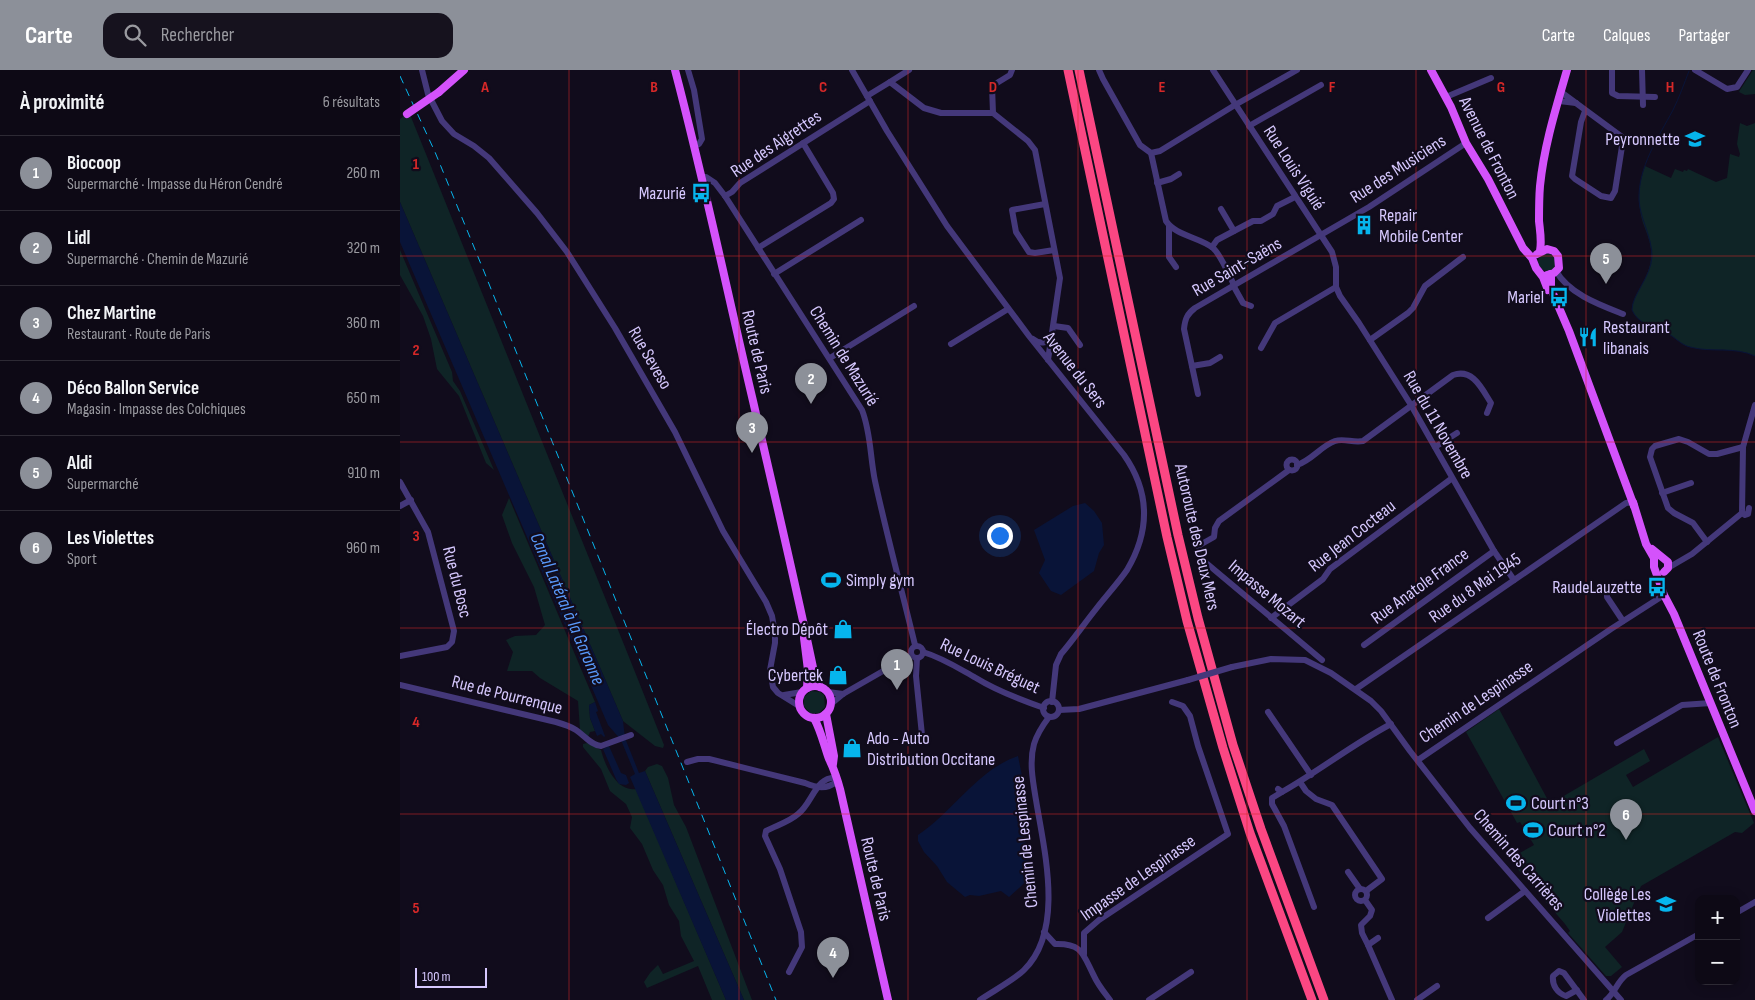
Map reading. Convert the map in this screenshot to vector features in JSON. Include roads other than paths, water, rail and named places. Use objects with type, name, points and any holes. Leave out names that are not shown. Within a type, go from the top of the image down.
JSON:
[{"type":"highway","name":"Autoroute des Deux Mers","points":[[1068,70],[1165,527],[1187,621],[1223,748],[1250,833],[1312,1000]]},
{"type":"highway","name":"Autoroute des Deux Mers","points":[[1080,70],[1178,534],[1198,618],[1233,745],[1287,904],[1324,1000]]},
{"type":"main road","points":[[403,116],[439,92],[464,70]]},
{"type":"main road","name":"Route de Paris","points":[[675,70],[688,117],[698,144],[702,177],[783,526],[815,678],[820,687]]},
{"type":"main road","name":"Route de Paris","points":[[679,70],[688,117]]},
{"type":"main road","name":"Avenue de Fronton","points":[[1431,70],[1446,97],[1466,143],[1481,167],[1526,252],[1534,261],[1566,332],[1571,338]]},
{"type":"main road","points":[[1534,261],[1539,252],[1542,239],[1539,222],[1539,200],[1542,170],[1547,143],[1567,70]]},
{"type":"main road","points":[[1539,252],[1550,250],[1542,239]]},
{"type":"main road","name":"Avenue de Fronton","points":[[1520,241],[1528,249],[1539,252]]},
{"type":"main road","name":"Avenue de Fronton","points":[[1550,250],[1556,253],[1560,260],[1559,268],[1554,273],[1551,289],[1571,338],[1633,502],[1650,547],[1668,562],[1663,570],[1654,566],[1654,561],[1646,544],[1633,502]]},
{"type":"main road","points":[[1540,273],[1554,273]]},
{"type":"main road","points":[[1654,561],[1663,558]]},
{"type":"main road","points":[[1663,570],[1664,594],[1674,614]]},
{"type":"main road","points":[[1663,570],[1664,585],[1674,614]]},
{"type":"main road","name":"Route de Fronton","points":[[1674,614],[1755,810]]},
{"type":"main road","name":"Route de Paris","points":[[803,624],[808,670],[805,690]]},
{"type":"main road","points":[[813,686],[820,687],[828,692],[831,704],[826,714],[814,718],[803,713],[799,706],[799,699],[805,690],[813,686]]},
{"type":"main road","name":"Route de Paris","points":[[826,714],[836,774],[888,1000]]},
{"type":"main road","name":"Route de Paris","points":[[814,718],[836,774]]},
{"type":"street","name":"Rue Seveso","points":[[422,70],[428,94],[442,121],[454,134],[489,158],[537,213],[567,252],[637,365],[675,432],[724,531],[766,602],[774,624],[775,633],[770,676],[775,690],[799,706]]},
{"type":"street","points":[[688,70],[694,90],[698,144]]},
{"type":"street","name":"Avenue du Sers","points":[[852,70],[947,226],[1008,309],[1131,465],[1140,487],[1144,504],[1144,522],[1138,549],[1126,571],[1079,630],[1058,660],[1054,671],[1052,702]]},
{"type":"street","name":"Rue des Aigrettes","points":[[724,196],[732,192],[740,183],[803,144],[909,70]]},
{"type":"street","points":[[992,113],[992,86],[1010,75],[1012,70]]},
{"type":"street","points":[[1099,70],[1140,145],[1151,153],[1164,216],[1169,226],[1169,257],[1176,268]]},
{"type":"street","name":"Rue Louis Viguié","points":[[1213,70],[1335,260],[1336,287]]},
{"type":"street","points":[[1151,153],[1160,151],[1297,70]]},
{"type":"street","points":[[1612,70],[1612,93],[1618,96],[1655,97]]},
{"type":"street","points":[[1642,70],[1643,105]]},
{"type":"street","points":[[1695,70],[1727,89],[1736,87],[1748,70]]},
{"type":"street","points":[[1446,97],[1490,78]]},
{"type":"street","points":[[890,82],[924,108],[941,113],[992,113],[1028,141],[1035,150],[1060,278],[1048,360]]},
{"type":"street","points":[[1249,126],[1321,86]]},
{"type":"street","points":[[1560,96],[1576,103],[1622,137],[1615,191],[1610,198],[1601,196],[1572,176],[1581,122],[1586,111]]},
{"type":"street","name":"Rue des Musiciens","points":[[1321,236],[1369,207],[1466,143]]},
{"type":"street","points":[[758,248],[831,204],[834,199],[833,193],[803,144]]},
{"type":"street","points":[[1157,182],[1170,179],[1179,174]]},
{"type":"street","name":"Chemin de Mazurié","points":[[702,177],[708,178],[724,196],[856,398],[868,427],[874,476],[897,579],[915,645]]},
{"type":"street","points":[[705,189],[719,189]]},
{"type":"street","points":[[1212,247],[1217,240],[1253,221],[1261,221],[1273,214],[1277,206],[1295,197]]},
{"type":"street","points":[[1045,204],[1012,210],[1016,232],[1029,252],[1054,250]]},
{"type":"street","points":[[1221,209],[1234,231]]},
{"type":"street","points":[[774,274],[861,220]]},
{"type":"street","points":[[1169,226],[1212,247],[1243,303],[1251,306]]},
{"type":"street","name":"Rue Saint-Saëns","points":[[1198,394],[1184,329],[1185,320],[1189,313],[1194,308],[1321,236]]},
{"type":"street","points":[[1370,340],[1408,313],[1413,308],[1425,286],[1463,257]]},
{"type":"street","points":[[1554,273],[1576,291],[1600,305],[1623,314]]},
{"type":"street","points":[[1261,348],[1275,323],[1336,287]]},
{"type":"street","name":"Rue du 11 Novembre","points":[[1336,287],[1411,405],[1494,551],[1514,580]]},
{"type":"street","points":[[830,358],[914,306]]},
{"type":"street","points":[[952,344],[1008,309]]},
{"type":"street","points":[[1054,326],[1068,328],[1080,345]]},
{"type":"street","points":[[1029,336],[1034,341],[1042,343],[1049,341],[1053,336]]},
{"type":"street","points":[[1192,366],[1210,363],[1220,357]]},
{"type":"street","points":[[1411,405],[1453,375],[1459,373],[1476,380],[1491,403],[1487,413]]},
{"type":"street","name":"Impasse Mozart","points":[[1322,660],[1205,562],[1198,546],[1214,537],[1214,528],[1219,521],[1289,470],[1286,465],[1289,460],[1295,460],[1297,464],[1306,462],[1332,442],[1340,440],[1357,443],[1363,441],[1411,405]]},
{"type":"street","points":[[1663,570],[1692,554],[1747,508],[1741,499],[1743,447],[1755,405]]},
{"type":"street","points":[[1434,447],[1457,433]]},
{"type":"street","points":[[1708,542],[1693,523],[1670,510],[1650,457],[1652,449],[1655,446],[1678,439],[1688,442],[1709,454],[1717,454],[1743,447]]},
{"type":"street","name":"Rue Jean Cocteau","points":[[1271,618],[1323,579],[1330,569],[1452,479]]},
{"type":"street","name":"Rue du Bosc","points":[[400,482],[430,537],[454,636],[452,642],[447,647],[400,656]]},
{"type":"street","points":[[1662,493],[1691,483]]},
{"type":"street","points":[[400,506],[411,500]]},
{"type":"street","name":"Rue du 8 Mai 1945","points":[[1356,689],[1626,503],[1633,502]]},
{"type":"street","name":"Rue Anatole France","points":[[1364,645],[1494,551]]},
{"type":"street","points":[[1663,558],[1679,560],[1692,554]]},
{"type":"street","points":[[1607,590],[1607,597],[1623,621]]},
{"type":"street","name":"Chemin de Lespinasse","points":[[1059,710],[1079,710],[1232,667],[1271,659],[1305,660],[1331,672],[1378,707],[1418,760],[1664,594]]},
{"type":"street","name":"Rue Louis Bréguet","points":[[914,657],[911,649],[915,645],[921,646],[924,652],[1027,703],[1044,708]]},
{"type":"street","points":[[1305,660],[1309,648]]},
{"type":"street","name":"Rue Louis Bréguet","points":[[831,704],[843,694],[914,657],[921,656],[924,652]]},
{"type":"street","points":[[914,657],[922,735]]},
{"type":"street","name":"Rue de Pourrenque","points":[[400,685],[556,722],[572,728],[593,744],[601,746],[630,735]]},
{"type":"street","points":[[783,695],[805,690]]},
{"type":"street","points":[[828,692],[843,694]]},
{"type":"street","points":[[1617,743],[1682,705],[1697,703],[1702,698],[1709,699]]},
{"type":"street","points":[[1048,702],[1052,702],[1058,705],[1059,710],[1055,716],[1050,717],[1044,713],[1044,708],[1048,702]]},
{"type":"street","name":"Impasse de Lespinasse","points":[[1084,954],[1084,933],[1099,920],[1226,836],[1228,831],[1198,746],[1190,716],[1183,706],[1172,702]]},
{"type":"street","points":[[1268,712],[1311,774]]},
{"type":"street","name":"Chemin de Lespinasse","points":[[980,1000],[1024,970],[1039,949],[1044,932],[1049,897],[1034,789],[1032,758],[1036,738],[1050,717]]},
{"type":"street","points":[[1314,907],[1284,826],[1272,804],[1272,798],[1280,791],[1300,782],[1352,747],[1391,724]]},
{"type":"street","points":[[687,762],[708,759],[805,783],[817,788],[831,786],[836,774]]},
{"type":"street","name":"Chemin des Carrières","points":[[1418,760],[1470,828],[1621,1000]]},
{"type":"street","points":[[789,972],[802,947],[801,932],[780,869],[765,836],[766,831],[798,815],[817,788],[836,774]]},
{"type":"street","points":[[1300,782],[1311,795],[1332,805],[1382,879],[1363,890],[1357,891],[1355,895],[1357,899],[1366,900]]},
{"type":"street","points":[[1348,872],[1363,890],[1372,910],[1370,916],[1361,925],[1362,933],[1392,1000]]},
{"type":"street","points":[[1488,918],[1525,891]]},
{"type":"street","points":[[1740,911],[1755,902]]},
{"type":"street","points":[[1044,932],[1055,944],[1070,944],[1084,954],[1094,977],[1110,1000]]},
{"type":"street","points":[[1606,1000],[1614,993],[1620,980],[1626,975],[1695,936]]},
{"type":"street","points":[[1368,945],[1378,938]]},
{"type":"street","points":[[1149,1000],[1191,972]]},
{"type":"street","points":[[1606,984],[1626,975]]},
{"type":"street","points":[[1417,1000],[1437,986]]},
{"type":"street","points":[[1577,990],[1584,1000]]},
{"type":"water","name":"Canal Latéral à la Garonne","points":[[400,202],[623,721],[625,738],[639,773],[645,771],[744,1000],[726,1000],[630,777],[635,774],[621,740],[608,725],[400,242]]},
{"type":"water","points":[[1085,503],[1094,511],[1102,523],[1104,545],[1099,553],[1094,571],[1061,595],[1051,591],[1039,573],[1045,560],[1034,530],[1073,506]]},
{"type":"water","points":[[595,702],[598,711],[596,712],[604,737],[601,734],[597,736],[590,718],[589,705]]},
{"type":"water","points":[[609,746],[621,773],[626,775],[629,783],[626,785],[619,784],[616,779],[603,749]]},
{"type":"water","points":[[1018,756],[1030,816],[1030,825],[1024,833],[1029,866],[1027,878],[1009,897],[1001,891],[965,897],[947,882],[937,866],[924,852],[918,841],[918,835],[931,826],[990,771],[1003,762]]},
{"type":"waterway","points":[[1689,71],[1675,105],[1645,164],[1642,176],[1639,200],[1652,256],[1651,264],[1635,298],[1632,310],[1642,322],[1667,333],[1687,346],[1706,350],[1739,351],[1755,356]]},
{"type":"railway","points":[[400,76],[435,152],[483,269],[776,1000]]},
{"type":"place","name":"Peyronnette","points":[[1695,139]]},
{"type":"place","name":"Mazurié","points":[[701,193]]},
{"type":"place","name":"Repair Mobile Center","points":[[1364,225]]},
{"type":"place","name":"Aldi","points":[[1606,284]]},
{"type":"place","name":"Mariel","points":[[1559,297]]},
{"type":"place","name":"Restaurant libanais","points":[[1588,337]]},
{"type":"place","name":"Lidl","points":[[811,404]]},
{"type":"place","name":"Chez Martine","points":[[752,453]]},
{"type":"place","name":"Simply gym","points":[[831,580]]},
{"type":"place","name":"RaudeLauzette","points":[[1657,587]]},
{"type":"place","name":"Électro Dépôt","points":[[843,629]]},
{"type":"place","name":"Cybertek","points":[[838,675]]},
{"type":"place","name":"Biocoop","points":[[897,690]]},
{"type":"place","name":"Ado - Auto Distribution Occitane","points":[[852,748]]},
{"type":"place","name":"Court n°3","points":[[1516,803]]},
{"type":"place","name":"Court n°2","points":[[1533,830]]},
{"type":"place","name":"Les Violettes","points":[[1626,840]]},
{"type":"place","name":"Collège Les Violettes","points":[[1666,904]]},
{"type":"place","name":"Déco Ballon Service","points":[[833,978]]}]
